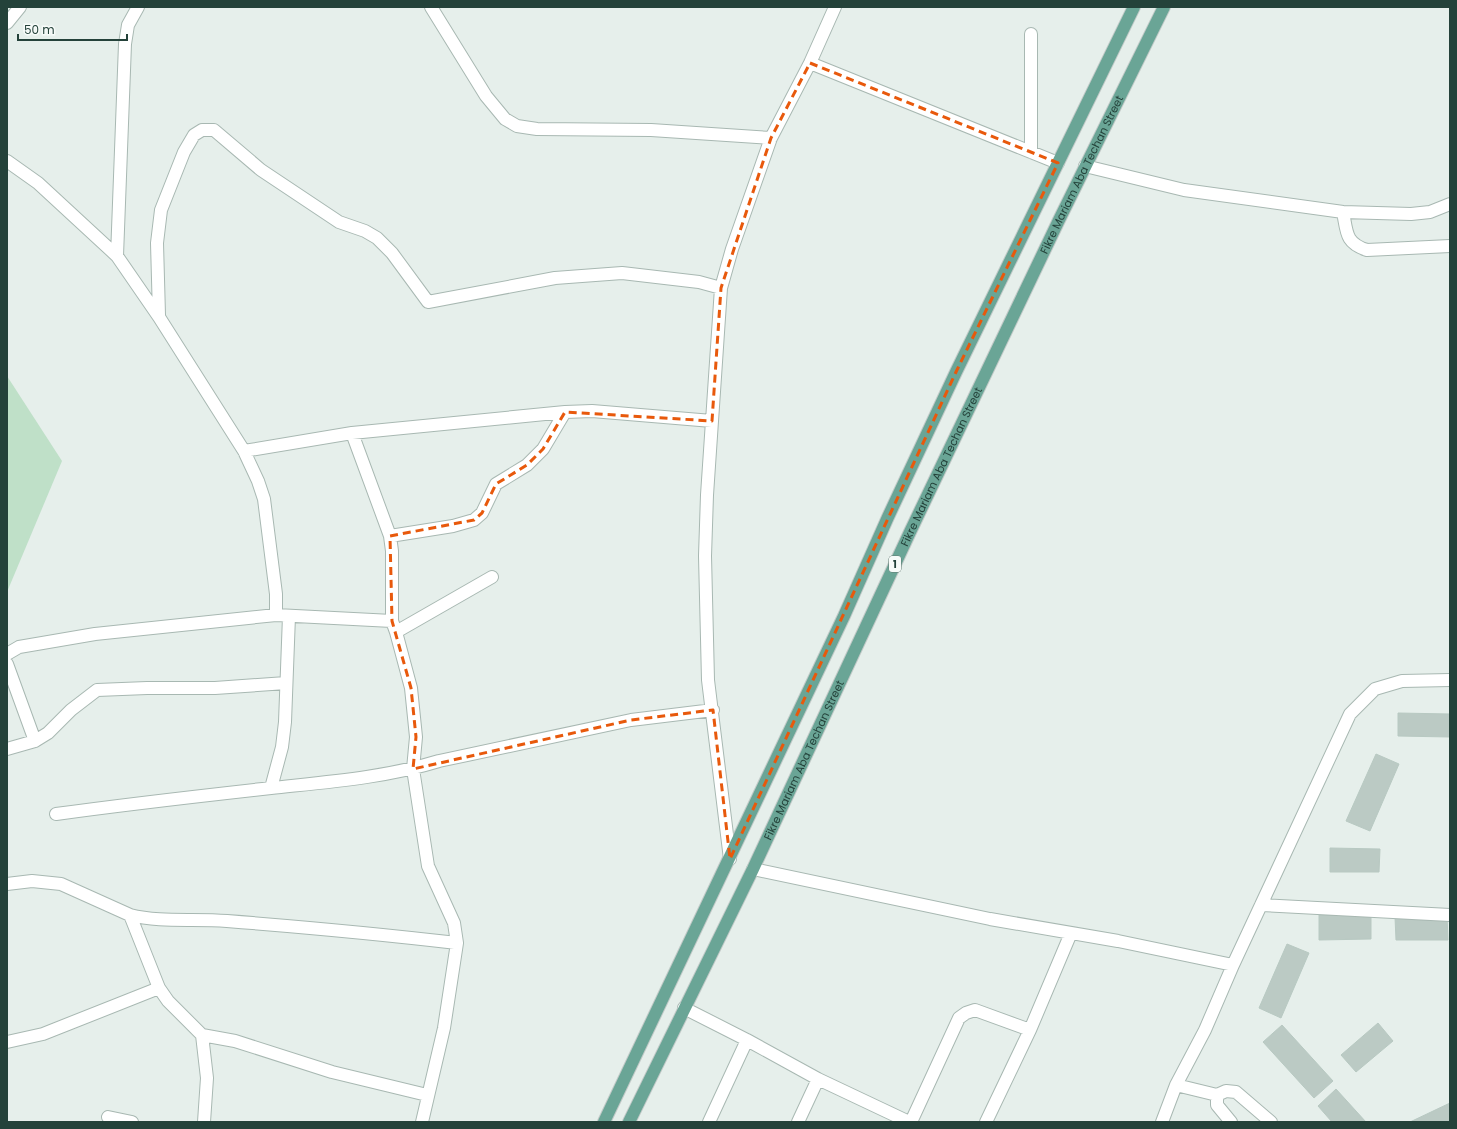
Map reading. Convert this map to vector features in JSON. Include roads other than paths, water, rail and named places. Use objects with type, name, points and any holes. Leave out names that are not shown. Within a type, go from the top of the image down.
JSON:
[{"type":"main road","points":[[604,1122],[844,616],[933,420],[1134,7]]},
{"type":"main road","name":"Fikre Mariam Aba Techan Street","points":[[629,1122],[753,868],[910,532],[1085,166],[1164,7]]},
{"type":"street","points":[[7,23],[20,7]]},
{"type":"street","points":[[117,256],[125,44],[128,25],[138,7]]},
{"type":"street","points":[[431,7],[486,96],[505,119],[517,126],[537,128],[652,130],[771,138]]},
{"type":"street","points":[[730,859],[713,710],[708,680],[705,556],[721,288],[732,249],[771,138],[810,63],[835,7]]},
{"type":"street","points":[[1031,34],[1031,152]]},
{"type":"street","points":[[810,63],[1058,163]]},
{"type":"street","points":[[159,317],[157,290],[157,243],[161,210],[184,152],[194,135],[202,130],[214,130],[261,170],[339,222],[377,238],[392,253],[428,302],[555,278],[622,273],[699,282],[721,288]]},
{"type":"street","points":[[7,161],[38,183],[117,256],[159,317],[244,451],[258,481],[264,499],[276,587],[276,615]]},
{"type":"street","points":[[1085,166],[1184,190],[1343,212],[1411,214],[1430,212],[1450,204]]},
{"type":"street","points":[[1343,212],[1348,237],[1355,246],[1367,250],[1450,246]]},
{"type":"street","points":[[244,451],[352,433],[566,412],[592,411],[712,421]]},
{"type":"street","points":[[390,536],[453,526],[474,520],[482,513],[496,484],[527,465],[543,449],[566,412]]},
{"type":"street","points":[[352,433],[390,536],[392,552],[394,626],[410,688],[416,737],[413,770],[428,866],[454,923],[457,944],[444,1028],[422,1122]]},
{"type":"street","points":[[7,654],[19,647],[95,634],[276,615],[394,626],[492,577]]},
{"type":"street","points":[[271,788],[282,747],[285,722],[289,616]]},
{"type":"street","points":[[7,664],[35,741]]},
{"type":"street","points":[[1162,1122],[1176,1085],[1205,1030],[1233,965],[1350,714],[1375,689],[1402,681],[1450,680]]},
{"type":"street","points":[[7,749],[35,741],[48,733],[76,706],[98,690],[215,688],[286,683]]},
{"type":"street","points":[[56,814],[135,803],[355,779],[413,770],[439,762],[631,720],[713,710]]},
{"type":"street","points":[[753,868],[990,919],[1071,933],[1233,965]]},
{"type":"street","points":[[7,884],[32,881],[61,884],[130,915],[147,919],[211,920],[357,931],[457,944]]},
{"type":"street","points":[[1261,905],[1450,915]]},
{"type":"street","points":[[130,915],[158,988],[168,1002],[202,1035],[235,1041],[332,1072],[427,1096]]},
{"type":"street","points":[[986,1122],[1030,1030],[1071,933]]},
{"type":"street","points":[[7,1042],[43,1034],[158,988]]},
{"type":"street","points":[[684,1008],[747,1040],[818,1079],[910,1122],[960,1018],[966,1013],[975,1010],[1030,1030]]},
{"type":"street","points":[[202,1035],[207,1078],[204,1122]]},
{"type":"street","points":[[709,1122],[747,1040]]},
{"type":"street","points":[[798,1122],[818,1079]]},
{"type":"street","points":[[1176,1085],[1216,1095],[1226,1091],[1236,1092],[1271,1122]]},
{"type":"street","points":[[1216,1095],[1216,1105],[1231,1122]]},
{"type":"street","points":[[108,1117],[132,1122]]}]
